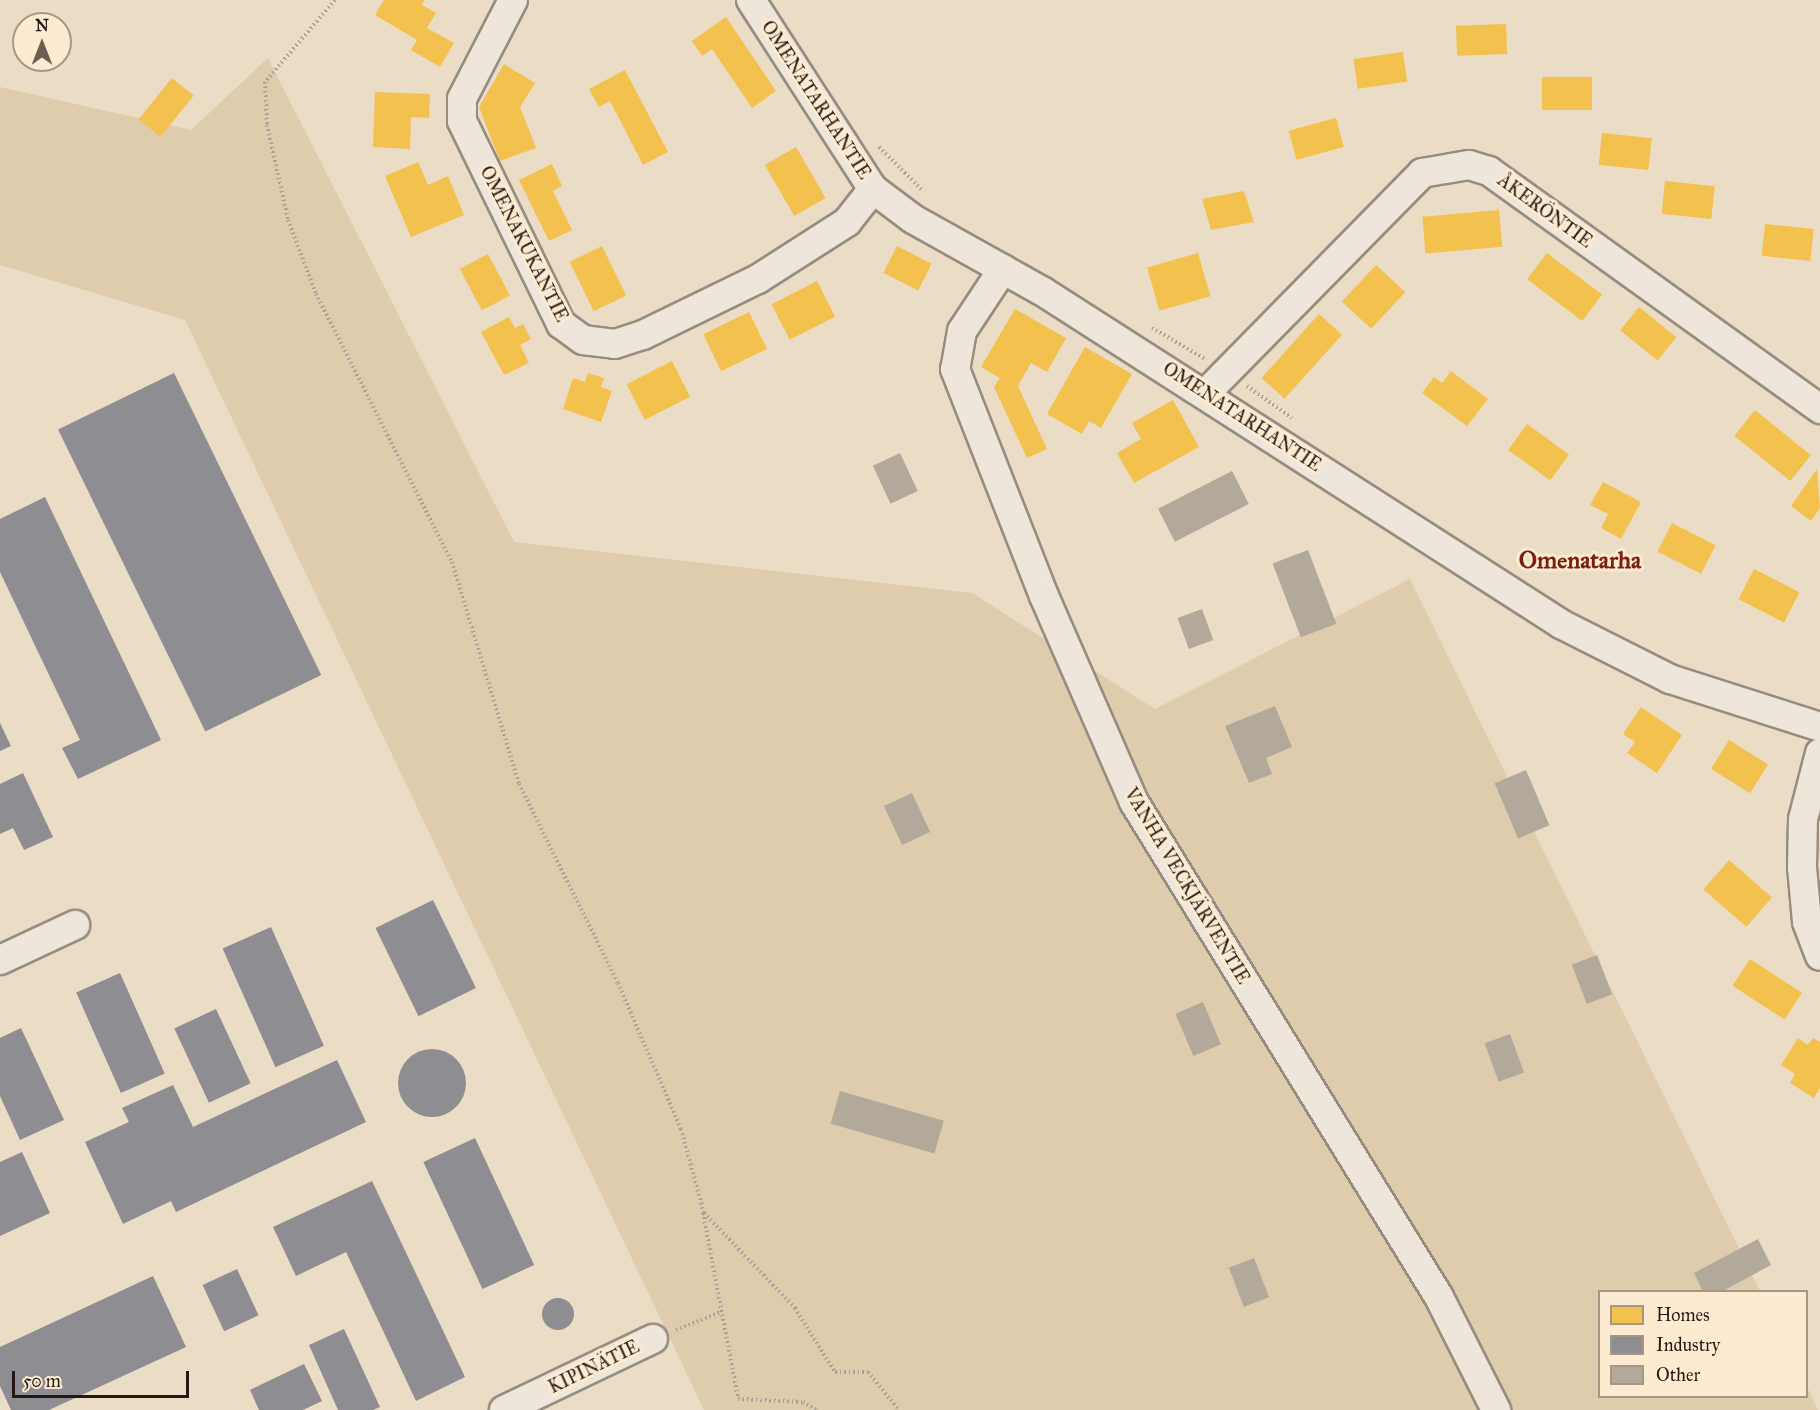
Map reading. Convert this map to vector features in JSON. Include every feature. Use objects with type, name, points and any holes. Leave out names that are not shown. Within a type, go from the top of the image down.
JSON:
[{"type":"street","name":"OMENATARHANTIE","points":[[751,0],[873,189],[940,236],[1003,269],[1206,393],[1561,624],[1670,679],[1820,727]]},
{"type":"street","name":"OMENAKUKANTIE","points":[[503,3],[462,99],[462,121],[561,324],[583,340],[615,344],[643,335],[758,279],[847,222],[873,189]]},
{"type":"street","name":"ÅKERÖNTIE","points":[[1206,393],[1225,370],[1422,173],[1469,165],[1489,171],[1820,409]]},
{"type":"street","name":"VANHA VECKJÄRVENTIE","points":[[1003,269],[962,331],[955,369],[1044,596],[1134,802],[1439,1297],[1496,1410]]},
{"type":"street","points":[[1820,753],[1803,819],[1802,843],[1807,922],[1820,956]]},
{"type":"street","points":[[0,960],[75,925]]},
{"type":"street","name":"KIPINÄTIE","points":[[504,1410],[653,1339]]},
{"type":"path","points":[[335,0],[265,82],[267,125],[288,220],[316,294],[423,495],[452,562],[519,784],[618,983],[681,1129],[702,1206],[738,1399],[802,1402],[817,1410]]},
{"type":"path","points":[[873,138],[933,198]]},
{"type":"path","points":[[1145,324],[1225,370],[1302,425]]},
{"type":"path","points":[[702,1206],[795,1308],[835,1372],[868,1372],[899,1410]]},
{"type":"path","points":[[653,1339],[721,1312]]},
{"type":"shaded area","points":[[268,58],[514,542],[972,593],[1155,709],[1410,579],[1760,1290],[1598,1290],[1598,1398],[1808,1398],[1808,1389],[1818,1410],[704,1410],[185,320],[0,265],[0,87],[191,130]]},
{"type":"building: Homes","points":[[384,0],[424,0],[422,5],[436,13],[427,28],[454,43],[440,67],[411,50],[417,40],[375,15]]},
{"type":"building: Homes","points":[[726,17],[776,91],[752,108],[712,49],[702,56],[692,41]]},
{"type":"building: Homes","points":[[1506,24],[1507,54],[1457,56],[1456,26]]},
{"type":"building: Homes","points":[[1403,52],[1407,82],[1358,89],[1353,59]]},
{"type":"building: Homes","points":[[504,64],[535,83],[520,107],[536,148],[500,161],[479,107]]},
{"type":"building: Homes","points":[[625,70],[668,152],[643,165],[610,101],[599,107],[589,89]]},
{"type":"building: Homes","points":[[1542,77],[1592,77],[1592,110],[1542,110]]},
{"type":"building: Homes","points":[[172,78],[194,96],[160,137],[139,119]]},
{"type":"building: Homes","points":[[375,92],[430,94],[429,118],[411,117],[410,149],[373,147]]},
{"type":"building: Homes","points":[[1336,118],[1344,147],[1296,160],[1289,131]]},
{"type":"building: Homes","points":[[1602,133],[1652,138],[1648,170],[1599,165]]},
{"type":"building: Homes","points":[[796,147],[826,198],[794,216],[765,165]]},
{"type":"building: Homes","points":[[418,162],[428,185],[448,176],[464,215],[411,237],[385,176]]},
{"type":"building: Homes","points":[[552,164],[562,186],[553,191],[572,230],[549,241],[519,180]]},
{"type":"building: Homes","points":[[1665,181],[1715,186],[1711,219],[1662,214]]},
{"type":"building: Homes","points":[[1244,191],[1254,222],[1211,230],[1202,199]]},
{"type":"building: Homes","points":[[1499,210],[1502,247],[1426,254],[1422,217]]},
{"type":"building: Homes","points":[[1765,224],[1814,229],[1810,261],[1762,256]]},
{"type":"building: Homes","points":[[602,246],[626,295],[594,311],[570,262]]},
{"type":"building: Homes","points":[[897,246],[932,264],[918,290],[883,273]]},
{"type":"building: Homes","points":[[1198,253],[1210,296],[1159,311],[1147,268]]},
{"type":"building: Homes","points":[[1547,253],[1602,295],[1582,321],[1527,279]]},
{"type":"building: Homes","points":[[488,254],[510,295],[482,311],[460,269]]},
{"type":"building: Homes","points":[[1376,265],[1405,292],[1371,329],[1342,302]]},
{"type":"building: Homes","points":[[817,281],[835,317],[790,340],[772,304]]},
{"type":"building: Homes","points":[[1639,307],[1676,337],[1657,361],[1620,330]]},
{"type":"building: Homes","points":[[1015,309],[1066,338],[1047,372],[1031,363],[1018,386],[1047,449],[1027,458],[994,387],[1000,378],[981,367]]},
{"type":"building: Homes","points":[[749,312],[767,349],[721,371],[703,334]]},
{"type":"building: Homes","points":[[1319,314],[1342,335],[1284,399],[1261,378]]},
{"type":"building: Homes","points":[[509,317],[515,328],[523,324],[531,339],[520,345],[529,363],[504,375],[481,332]]},
{"type":"building: Homes","points":[[1085,347],[1132,374],[1101,428],[1089,421],[1082,434],[1047,414]]},
{"type":"building: Homes","points":[[672,361],[690,397],[645,420],[627,384]]},
{"type":"building: Homes","points":[[1451,371],[1488,399],[1467,426],[1422,393],[1434,377],[1442,383]]},
{"type":"building: Homes","points":[[588,373],[604,378],[601,387],[612,391],[601,422],[563,409],[573,378],[585,382]]},
{"type":"building: Homes","points":[[1173,400],[1199,447],[1134,483],[1117,453],[1141,439],[1132,423]]},
{"type":"building: Homes","points":[[1755,410],[1811,455],[1790,481],[1734,436]]},
{"type":"building: Homes","points":[[1527,424],[1569,455],[1550,480],[1508,450]]},
{"type":"building: Homes","points":[[1817,469],[1820,508],[1811,521],[1791,506]]},
{"type":"building: Homes","points":[[1603,482],[1641,502],[1621,539],[1601,528],[1608,514],[1590,505]]},
{"type":"building: Homes","points":[[1672,523],[1716,545],[1701,574],[1657,552]]},
{"type":"building: Homes","points":[[1754,569],[1799,592],[1784,622],[1739,599]]},
{"type":"building: Homes","points":[[1641,707],[1682,735],[1657,773],[1627,753],[1635,742],[1623,734]]},
{"type":"building: Homes","points":[[1729,740],[1768,764],[1750,793],[1711,769]]},
{"type":"building: Homes","points":[[1729,860],[1772,897],[1746,927],[1703,889]]},
{"type":"building: Homes","points":[[1750,959],[1802,993],[1785,1020],[1733,986]]},
{"type":"building: Homes","points":[[1798,1038],[1808,1045],[1813,1038],[1820,1042],[1820,1088],[1814,1098],[1790,1083],[1795,1074],[1781,1065]]},
{"type":"building: Industry","points":[[174,373],[321,675],[205,732],[58,430]]},
{"type":"building: Industry","points":[[45,497],[161,740],[78,779],[62,748],[80,740],[0,572],[0,519]]},
{"type":"building: Industry","points":[[0,723],[11,746],[0,751]]},
{"type":"building: Industry","points":[[23,773],[53,837],[24,850],[13,828],[0,834],[0,784]]},
{"type":"building: Industry","points":[[433,900],[476,988],[418,1016],[375,928]]},
{"type":"building: Industry","points":[[271,927],[324,1046],[275,1067],[223,949]]},
{"type":"building: Industry","points":[[120,973],[165,1073],[121,1093],[76,993]]},
{"type":"building: Industry","points":[[216,1009],[251,1083],[209,1103],[174,1028]]},
{"type":"building: Industry","points":[[21,1028],[64,1120],[20,1140],[0,1096],[0,1038]]},
{"type":"building: Industry","points":[[432,1049],[445,1052],[456,1059],[463,1070],[466,1083],[463,1096],[456,1107],[445,1114],[432,1117],[419,1114],[408,1107],[401,1096],[398,1083],[401,1070],[408,1059],[419,1052]]},
{"type":"building: Industry","points":[[337,1060],[366,1122],[176,1212],[171,1201],[123,1224],[85,1142],[129,1122],[122,1108],[173,1085],[193,1127]]},
{"type":"building: Industry","points":[[475,1138],[534,1265],[483,1289],[423,1162]]},
{"type":"building: Industry","points":[[22,1152],[50,1213],[0,1236],[0,1162]]},
{"type":"building: Industry","points":[[372,1181],[465,1377],[416,1401],[346,1252],[296,1276],[273,1227]]},
{"type":"building: Industry","points":[[237,1269],[259,1315],[224,1331],[203,1285]]},
{"type":"building: Industry","points":[[153,1276],[186,1347],[49,1410],[11,1410],[0,1386],[0,1347]]},
{"type":"building: Industry","points":[[558,1298],[569,1303],[574,1314],[569,1325],[558,1330],[547,1325],[542,1314],[547,1303]]},
{"type":"building: Industry","points":[[344,1329],[380,1407],[373,1410],[338,1410],[309,1345]]},
{"type":"building: Industry","points":[[304,1364],[322,1401],[303,1410],[259,1410],[250,1390]]},
{"type":"building: Other","points":[[900,453],[918,491],[891,504],[873,466]]},
{"type":"building: Other","points":[[1232,471],[1249,504],[1175,542],[1158,509]]},
{"type":"building: Other","points":[[1308,550],[1336,624],[1301,637],[1273,564]]},
{"type":"building: Other","points":[[1202,609],[1213,640],[1189,649],[1178,618]]},
{"type":"building: Other","points":[[1275,706],[1292,747],[1266,758],[1272,774],[1249,783],[1225,726]]},
{"type":"building: Other","points":[[1526,770],[1549,825],[1518,839],[1495,783]]},
{"type":"building: Other","points":[[912,793],[930,832],[902,845],[884,806]]},
{"type":"building: Other","points":[[1597,955],[1612,994],[1587,1004],[1572,965]]},
{"type":"building: Other","points":[[1203,1002],[1221,1044],[1193,1056],[1175,1014]]},
{"type":"building: Other","points":[[1510,1034],[1524,1073],[1499,1082],[1485,1043]]},
{"type":"building: Other","points":[[840,1091],[944,1121],[934,1153],[831,1124]]},
{"type":"building: Other","points":[[1758,1239],[1771,1265],[1725,1290],[1702,1290],[1694,1273]]},
{"type":"building: Other","points":[[1254,1258],[1269,1297],[1244,1307],[1229,1268]]},
{"type":"district","name":"Omenatarha","points":[[1580,561]]}]
